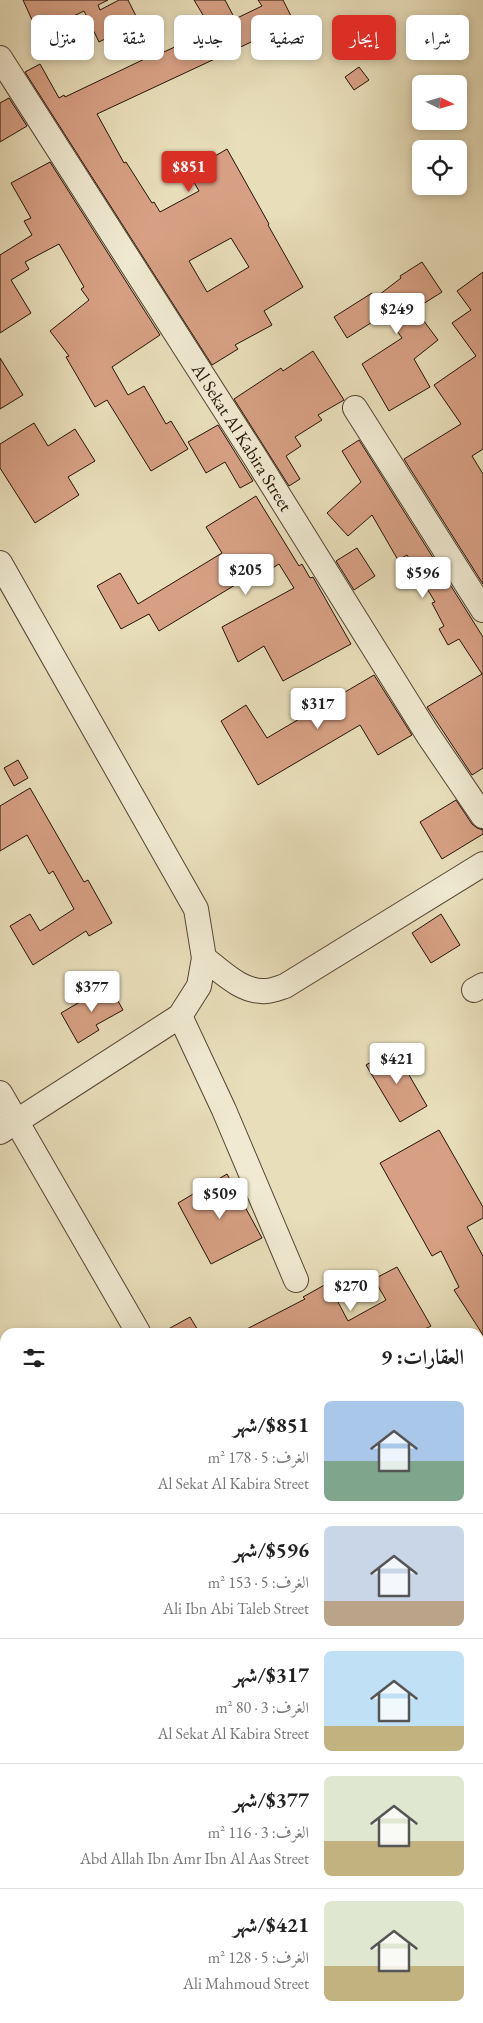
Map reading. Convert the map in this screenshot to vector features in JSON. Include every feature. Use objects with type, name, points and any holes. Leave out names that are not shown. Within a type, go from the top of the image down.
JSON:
[{"type":"street","name":"Al Sekat Al Kabira Street","points":[[0,58],[253,454],[428,734],[483,816]]},
{"type":"street","points":[[355,408],[483,610]]},
{"type":"street","points":[[0,563],[196,909],[204,958],[199,986],[180,1016],[8,1127]]},
{"type":"street","points":[[204,958],[241,985],[253,991],[267,992],[285,986],[483,864]]},
{"type":"street","points":[[180,1016],[224,1110],[296,1280]]},
{"type":"street","points":[[0,1092],[8,1127],[135,1328]]},
{"type":"building","points":[[23,0],[108,0],[98,5],[100,10],[119,0],[128,0],[136,15],[104,15],[104,40],[99,42],[94,32],[94,15],[86,15],[84,11],[76,15],[31,15],[31,18]]},
{"type":"building","points":[[194,0],[225,0],[233,15],[203,15]]},
{"type":"building","points":[[258,0],[283,0],[290,15],[251,15],[251,42],[241,47],[241,16],[262,6]]},
{"type":"building","points":[[174,47],[174,60],[213,60],[97,114],[124,163],[126,162],[152,203],[154,202],[160,212],[199,191],[188,172],[227,149],[303,287],[264,311],[272,325],[235,345],[238,349],[212,365],[25,72],[40,64],[59,98],[64,95],[65,97],[142,60],[164,60],[164,52]],"holes":[[[231,238],[249,267],[207,292],[189,261]]]},
{"type":"building","points":[[359,67],[369,80],[354,90],[345,77]]},
{"type":"building","points":[[9,98],[27,126],[0,142],[0,103]]},
{"type":"building","points":[[50,162],[160,335],[112,367],[128,395],[144,386],[166,424],[171,421],[188,449],[151,471],[107,400],[95,407],[66,357],[69,356],[50,331],[89,300],[81,289],[84,287],[59,244],[25,262],[29,269],[11,280],[31,313],[0,333],[0,255],[32,235],[24,221],[31,218],[11,183]]},
{"type":"building","points":[[422,262],[442,292],[415,309],[438,340],[414,359],[430,387],[389,411],[362,364],[402,338],[385,314],[347,338],[334,317],[372,293],[375,298],[401,278],[400,276]]},
{"type":"building","points":[[483,272],[483,449],[472,456],[483,474],[483,584],[404,459],[461,424],[434,385],[476,356],[452,323],[471,310],[457,291]]},
{"type":"building","points":[[313,351],[344,400],[318,415],[322,420],[295,437],[301,446],[286,456],[300,479],[289,486],[234,399],[281,368],[283,371]]},
{"type":"building","points":[[0,358],[23,395],[0,409]]},
{"type":"building","points":[[34,423],[48,446],[75,429],[95,461],[68,477],[79,495],[35,523],[0,468],[0,444]]},
{"type":"building","points":[[218,425],[253,481],[240,488],[225,462],[206,473],[188,442]]},
{"type":"building","points":[[359,440],[483,637],[483,768],[472,775],[427,707],[482,674],[459,639],[448,645],[439,629],[444,626],[432,603],[435,602],[407,555],[398,560],[372,515],[348,536],[327,513],[361,482],[342,451]]},
{"type":"building","points":[[256,496],[299,566],[302,564],[310,578],[313,577],[351,644],[283,681],[264,646],[238,662],[222,627],[294,588],[279,564],[243,586],[240,582],[159,631],[149,614],[121,629],[97,586],[120,573],[138,604],[222,553],[206,527]]},
{"type":"building","points":[[357,548],[375,576],[354,590],[336,561]]},
{"type":"building","points":[[374,675],[412,735],[378,755],[360,725],[258,785],[221,721],[246,705],[267,738]]},
{"type":"building","points":[[18,760],[28,778],[14,786],[4,768]]},
{"type":"building","points":[[30,788],[84,882],[88,880],[112,923],[89,936],[86,931],[33,965],[10,926],[30,914],[40,931],[74,909],[53,871],[49,874],[27,835],[0,851],[0,806]]},
{"type":"building","points":[[456,800],[472,824],[483,830],[483,834],[442,859],[420,822]]},
{"type":"building","points":[[441,914],[460,945],[431,963],[412,933]]},
{"type":"building","points":[[109,985],[123,1010],[96,1025],[99,1030],[78,1043],[61,1013]]},
{"type":"building","points":[[394,1049],[427,1106],[400,1122],[366,1065]]},
{"type":"building","points":[[439,1130],[483,1207],[483,1218],[467,1227],[483,1256],[483,1328],[478,1328],[454,1290],[459,1287],[441,1251],[432,1256],[380,1163]]},
{"type":"building","points":[[227,1174],[262,1238],[211,1264],[178,1203]]},
{"type":"building","points":[[397,1267],[431,1326],[427,1328],[249,1328],[305,1299],[303,1297],[328,1283],[348,1321],[386,1300],[374,1279]]},
{"type":"building","points":[[190,1317],[197,1328],[170,1328]]}]
